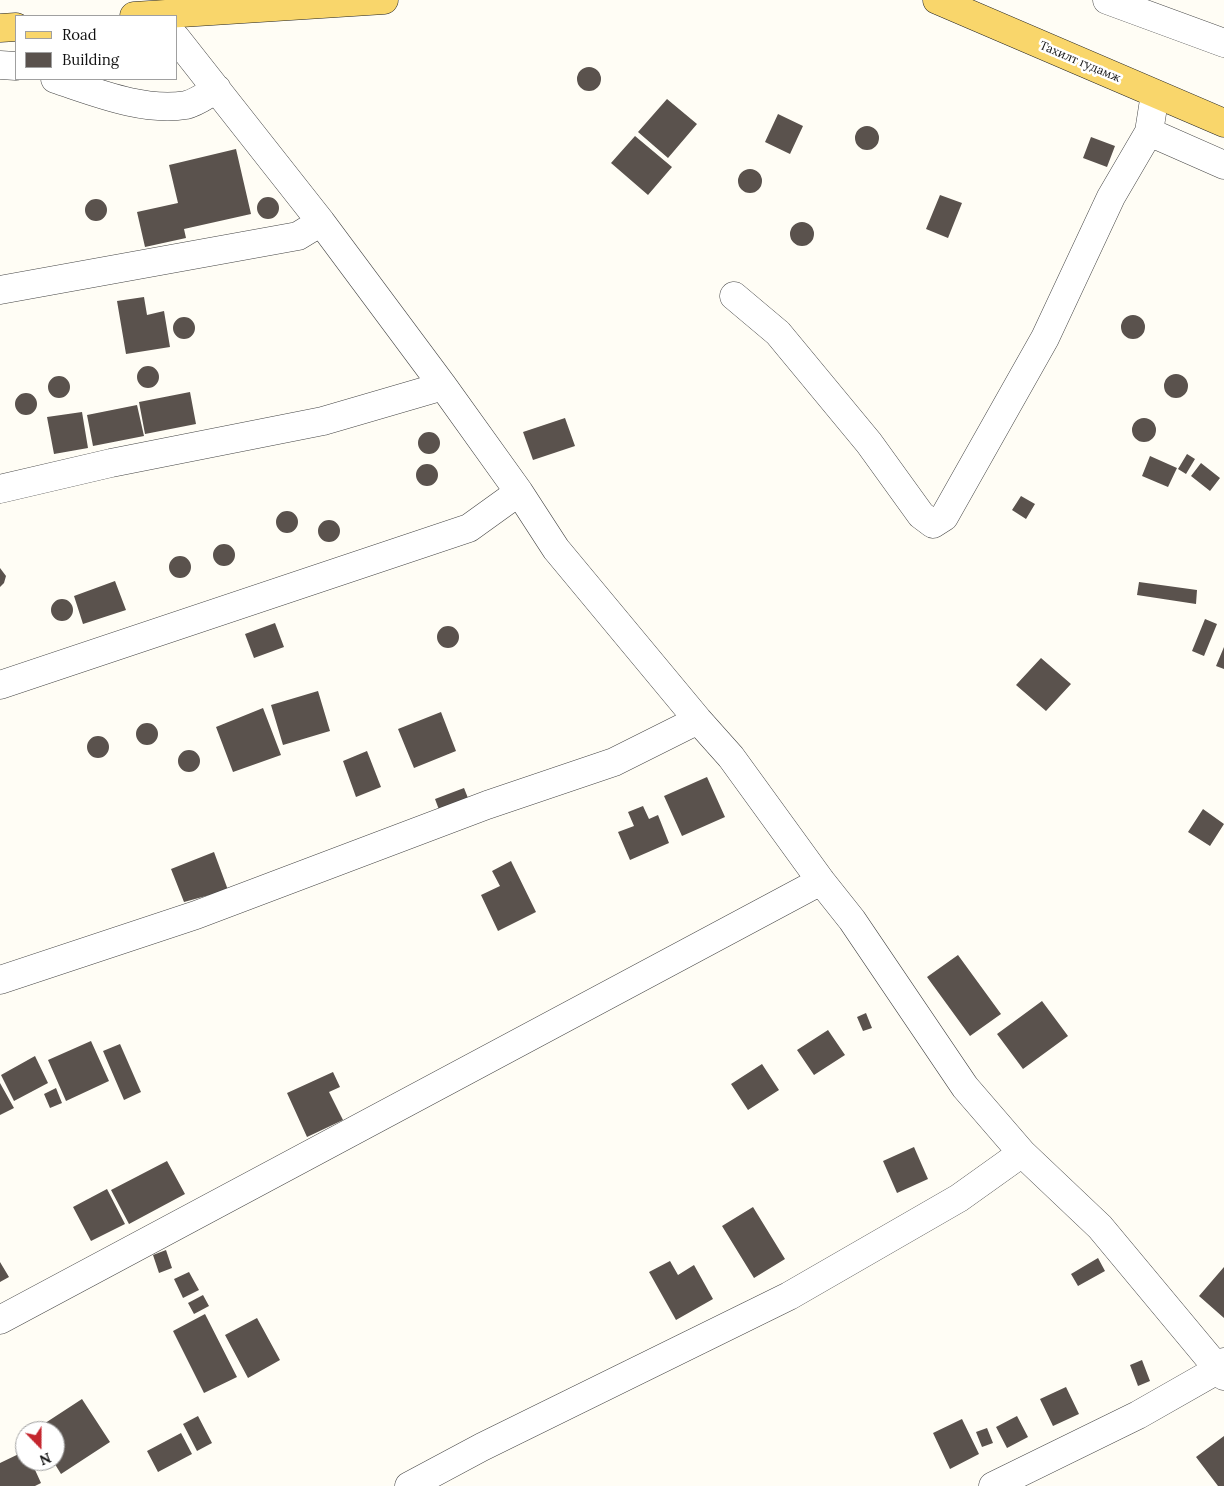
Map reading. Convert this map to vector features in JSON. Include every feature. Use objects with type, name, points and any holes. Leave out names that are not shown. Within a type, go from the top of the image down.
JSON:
[{"type":"main road","points":[[154,12],[384,0]]},
{"type":"main road","name":"Тахилт гудамж","points":[[937,0],[1224,123]]},
{"type":"main road","points":[[0,28],[15,27]]},
{"type":"street","points":[[1107,0],[1224,43]]},
{"type":"street","points":[[178,41],[321,222],[443,386],[519,492],[556,549],[731,757],[821,881],[852,920],[965,1087],[1022,1153],[1100,1227],[1222,1369],[1138,1415],[993,1486]]},
{"type":"street","points":[[0,65],[15,66]]},
{"type":"street","points":[[58,80],[98,93],[154,105],[188,105],[217,90]]},
{"type":"street","points":[[734,296],[778,333],[869,444],[921,515],[933,524],[944,517],[1045,338],[1111,197],[1149,132],[1155,94]]},
{"type":"street","points":[[1149,132],[1224,165]]},
{"type":"street","points":[[0,290],[298,236],[321,222]]},
{"type":"street","points":[[0,489],[111,463],[323,421],[443,386]]},
{"type":"street","points":[[0,685],[469,528],[519,492]]},
{"type":"street","points":[[0,980],[196,915],[487,805],[614,762],[698,720]]},
{"type":"street","points":[[0,1320],[821,881]]},
{"type":"street","points":[[408,1486],[482,1447],[789,1296],[959,1198],[1022,1153]]},
{"type":"building","points":[[589,67],[598,70],[601,79],[598,88],[589,91],[580,88],[577,79],[580,70]]},
{"type":"building","points":[[667,99],[697,124],[668,158],[638,132]]},
{"type":"building","points":[[778,114],[803,126],[790,154],[765,142]]},
{"type":"building","points":[[867,126],[876,129],[879,138],[876,147],[867,150],[858,147],[855,138],[858,129]]},
{"type":"building","points":[[635,136],[672,167],[648,195],[611,163]]},
{"type":"building","points":[[1091,137],[1115,146],[1107,167],[1083,158]]},
{"type":"building","points":[[236,149],[251,214],[184,229],[186,238],[145,247],[137,212],[178,203],[169,165]]},
{"type":"building","points":[[750,169],[759,172],[762,181],[759,190],[750,193],[741,190],[738,181],[741,172]]},
{"type":"building","points":[[940,195],[962,203],[948,238],[926,229]]},
{"type":"building","points":[[268,197],[276,200],[279,208],[276,216],[268,219],[260,216],[257,208],[260,200]]},
{"type":"building","points":[[96,199],[104,202],[107,210],[104,218],[96,221],[88,218],[85,210],[88,202]]},
{"type":"building","points":[[802,222],[811,225],[814,234],[811,243],[802,246],[793,243],[790,234],[793,225]]},
{"type":"building","points":[[144,297],[147,315],[164,311],[170,347],[126,354],[117,301]]},
{"type":"building","points":[[1133,315],[1142,318],[1145,327],[1142,336],[1133,339],[1124,336],[1121,327],[1124,318]]},
{"type":"building","points":[[184,317],[192,320],[195,328],[192,336],[184,339],[176,336],[173,328],[176,320]]},
{"type":"building","points":[[148,366],[156,369],[159,377],[156,385],[148,388],[140,385],[137,377],[140,369]]},
{"type":"building","points":[[1176,374],[1185,377],[1188,386],[1185,395],[1176,398],[1167,395],[1164,386],[1167,377]]},
{"type":"building","points":[[59,376],[67,379],[70,387],[67,395],[59,398],[51,395],[48,387],[51,379]]},
{"type":"building","points":[[190,392],[196,424],[145,434],[139,402]]},
{"type":"building","points":[[26,393],[34,396],[37,404],[34,412],[26,415],[18,412],[15,404],[18,396]]},
{"type":"building","points":[[137,405],[144,436],[93,446],[87,415]]},
{"type":"building","points":[[82,412],[88,448],[54,454],[47,417]]},
{"type":"building","points":[[565,418],[575,446],[533,460],[523,432]]},
{"type":"building","points":[[1144,418],[1153,421],[1156,430],[1153,439],[1144,442],[1135,439],[1132,430],[1135,421]]},
{"type":"building","points":[[429,432],[437,435],[440,443],[437,451],[429,454],[421,451],[418,443],[421,435]]},
{"type":"building","points":[[1187,454],[1195,459],[1186,474],[1178,469]]},
{"type":"building","points":[[1150,456],[1177,468],[1168,487],[1142,476]]},
{"type":"building","points":[[1201,463],[1220,478],[1210,491],[1191,476]]},
{"type":"building","points":[[427,464],[435,467],[438,475],[435,483],[427,486],[419,483],[416,475],[419,467]]},
{"type":"building","points":[[1021,496],[1035,504],[1026,519],[1012,510]]},
{"type":"building","points":[[287,511],[295,514],[298,522],[295,530],[287,533],[279,530],[276,522],[279,514]]},
{"type":"building","points":[[329,520],[337,523],[340,531],[337,539],[329,542],[321,539],[318,531],[321,523]]},
{"type":"building","points":[[224,544],[232,547],[235,555],[232,563],[224,566],[216,563],[213,555],[216,547]]},
{"type":"building","points":[[180,556],[188,559],[191,567],[188,575],[180,578],[172,575],[169,567],[172,559]]},
{"type":"building","points":[[0,568],[6,576],[4,583],[0,587]]},
{"type":"building","points":[[115,581],[126,610],[83,624],[74,596]]},
{"type":"building","points":[[1139,582],[1197,590],[1196,604],[1137,595]]},
{"type":"building","points":[[62,599],[70,602],[73,610],[70,618],[62,621],[54,618],[51,610],[54,602]]},
{"type":"building","points":[[1205,619],[1217,624],[1204,656],[1192,651]]},
{"type":"building","points":[[275,623],[284,647],[254,658],[245,634]]},
{"type":"building","points":[[448,626],[456,629],[459,637],[456,645],[448,648],[440,645],[437,637],[440,629]]},
{"type":"building","points":[[1224,647],[1224,669],[1216,666]]},
{"type":"building","points":[[1041,658],[1071,684],[1046,711],[1016,685]]},
{"type":"building","points":[[318,691],[330,731],[283,745],[271,705]]},
{"type":"building","points":[[263,708],[281,755],[233,772],[216,727]]},
{"type":"building","points":[[441,712],[456,751],[414,768],[398,729]]},
{"type":"building","points":[[147,723],[155,726],[158,734],[155,742],[147,745],[139,742],[136,734],[139,726]]},
{"type":"building","points":[[98,736],[106,739],[109,747],[106,755],[98,758],[90,755],[87,747],[90,739]]},
{"type":"building","points":[[189,750],[197,753],[200,761],[197,769],[189,772],[181,769],[178,761],[181,753]]},
{"type":"building","points":[[367,751],[381,787],[356,797],[343,761]]},
{"type":"building","points":[[707,777],[725,817],[682,836],[664,796]]},
{"type":"building","points":[[464,788],[470,803],[441,815],[435,799]]},
{"type":"building","points":[[643,806],[649,819],[658,815],[669,843],[630,860],[618,832],[634,826],[628,812]]},
{"type":"building","points":[[1203,809],[1224,824],[1210,846],[1188,832]]},
{"type":"building","points":[[214,852],[228,890],[184,902],[171,869]]},
{"type":"building","points":[[511,861],[536,912],[498,931],[481,895],[500,886],[492,871]]},
{"type":"building","points":[[958,955],[1001,1014],[970,1036],[927,977]]},
{"type":"building","points":[[1042,1001],[1068,1036],[1023,1069],[997,1034]]},
{"type":"building","points":[[866,1013],[872,1028],[863,1031],[857,1017]]},
{"type":"building","points":[[828,1030],[845,1055],[814,1075],[797,1050]]},
{"type":"building","points":[[91,1041],[109,1081],[66,1101],[48,1060]]},
{"type":"building","points":[[120,1044],[141,1092],[124,1100],[103,1051]]},
{"type":"building","points":[[35,1056],[48,1083],[14,1101],[1,1075]]},
{"type":"building","points":[[762,1064],[779,1090],[748,1110],[731,1084]]},
{"type":"building","points":[[333,1072],[340,1087],[329,1092],[343,1120],[307,1137],[287,1093]]},
{"type":"building","points":[[0,1083],[14,1108],[0,1115]]},
{"type":"building","points":[[56,1088],[62,1103],[50,1108],[44,1094]]},
{"type":"building","points":[[914,1147],[928,1179],[897,1193],[883,1161]]},
{"type":"building","points":[[167,1161],[185,1194],[129,1224],[111,1190]]},
{"type":"building","points":[[107,1189],[125,1224],[91,1241],[73,1207]]},
{"type":"building","points":[[753,1207],[785,1259],[754,1278],[722,1226]]},
{"type":"building","points":[[166,1250],[172,1268],[159,1273],[153,1255]]},
{"type":"building","points":[[1098,1258],[1105,1271],[1078,1286],[1071,1274]]},
{"type":"building","points":[[670,1261],[678,1275],[694,1265],[713,1299],[676,1320],[649,1272]]},
{"type":"building","points":[[0,1262],[9,1277],[0,1282]]},
{"type":"building","points":[[1224,1267],[1224,1318],[1199,1296]]},
{"type":"building","points":[[189,1272],[199,1290],[183,1298],[174,1279]]},
{"type":"building","points":[[203,1295],[209,1306],[194,1314],[188,1303]]},
{"type":"building","points":[[205,1314],[237,1377],[204,1393],[173,1331]]},
{"type":"building","points":[[257,1318],[280,1360],[248,1378],[225,1335]]},
{"type":"building","points":[[1142,1360],[1150,1381],[1138,1386],[1130,1365]]},
{"type":"building","points":[[1066,1387],[1079,1414],[1053,1426],[1040,1399]]},
{"type":"building","points":[[82,1399],[110,1442],[61,1474],[59,1471],[65,1471],[65,1421],[48,1421]]},
{"type":"building","points":[[198,1416],[212,1443],[197,1451],[183,1424]]},
{"type":"building","points":[[1017,1416],[1028,1437],[1007,1448],[996,1427]]},
{"type":"building","points":[[962,1419],[979,1454],[950,1469],[933,1433]]},
{"type":"building","points":[[987,1428],[993,1443],[982,1447],[976,1432]]},
{"type":"building","points":[[181,1433],[192,1454],[158,1472],[147,1451]]},
{"type":"building","points":[[1224,1436],[1224,1486],[1218,1486],[1196,1457]]},
{"type":"building","points":[[15,1456],[15,1471],[36,1471],[41,1483],[35,1486],[0,1486],[0,1463]]}]
